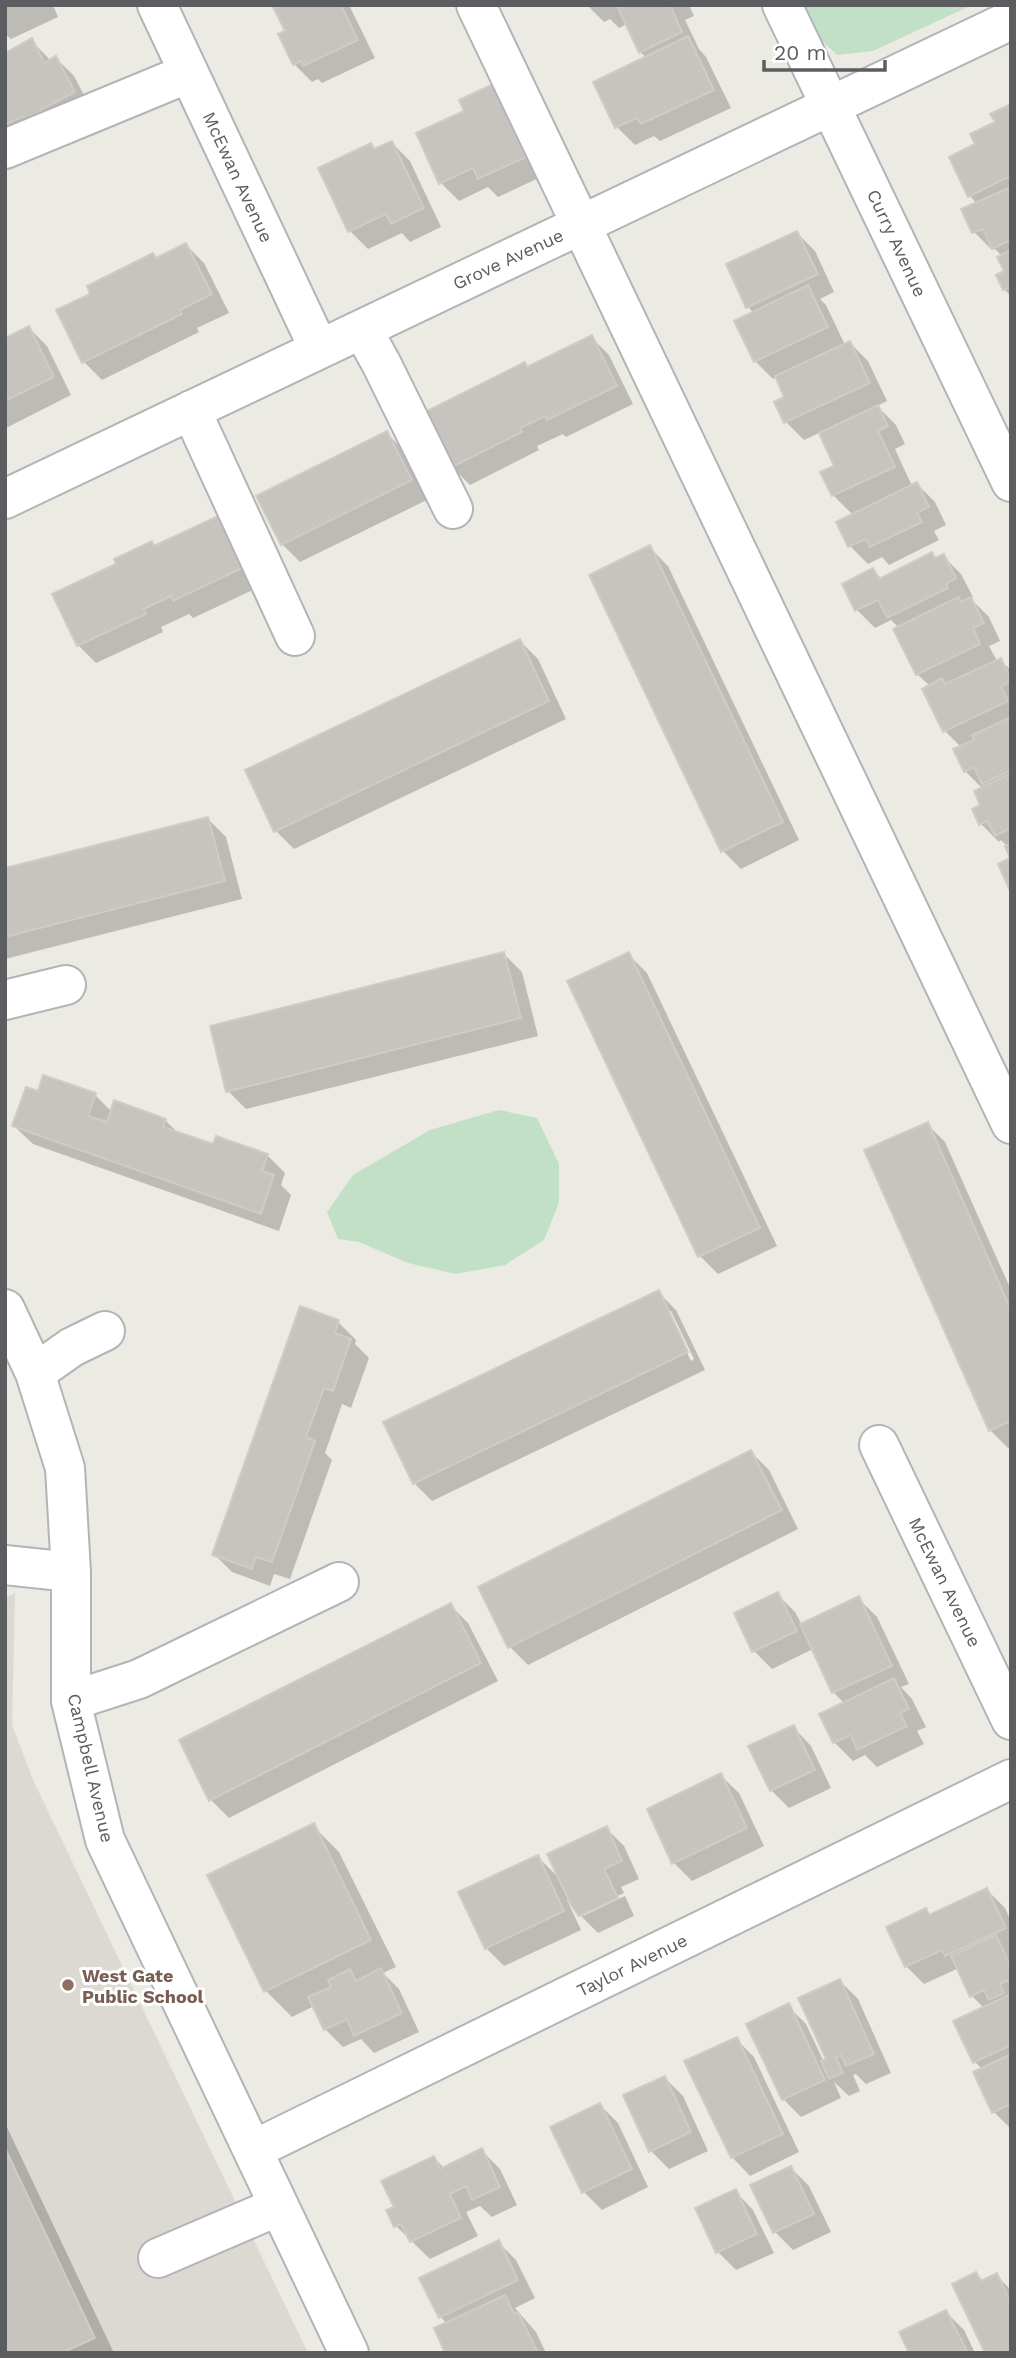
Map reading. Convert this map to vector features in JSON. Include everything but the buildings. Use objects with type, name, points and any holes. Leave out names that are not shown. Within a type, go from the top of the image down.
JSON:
[{"type":"street","name":"McEwan Avenue","points":[[157,5],[319,349]]},
{"type":"street","points":[[476,5],[1011,1124]]},
{"type":"street","name":"Curry Avenue","points":[[782,5],[1011,482]]},
{"type":"street","name":"Grove Avenue","points":[[5,499],[1011,20]]},
{"type":"street","points":[[5,149],[189,73]]},
{"type":"street","points":[[362,329],[453,509]]},
{"type":"street","points":[[191,410],[295,636]]},
{"type":"street","points":[[5,1000],[66,985]]},
{"type":"street","name":"Campbell Avenue","points":[[5,1309],[35,1373],[65,1468],[71,1572],[71,1701],[105,1840],[349,2353]]},
{"type":"street","points":[[35,1373],[72,1347],[105,1331]]},
{"type":"street","name":"McEwan Avenue","points":[[879,1445],[1011,1720]]},
{"type":"street","points":[[5,1565],[71,1572]]},
{"type":"street","points":[[71,1701],[139,1679],[339,1582]]},
{"type":"street","name":"Taylor Avenue","points":[[253,2150],[1011,1779]]},
{"type":"street","points":[[158,2258],[279,2206]]},
{"type":"shaded area","name":"West Gate Public School","points":[[15,1593],[12,1725],[33,1780],[308,2353],[5,2353],[5,1598]]},
{"type":"green space","points":[[800,5],[972,5],[873,51],[837,55],[811,30]]},
{"type":"green space","points":[[499,1110],[537,1118],[559,1164],[559,1203],[544,1240],[505,1265],[456,1274],[408,1263],[359,1242],[338,1239],[327,1212],[353,1175],[430,1130]]},
{"type":"place","name":"West Gate Public School","points":[[68,1985]]}]
